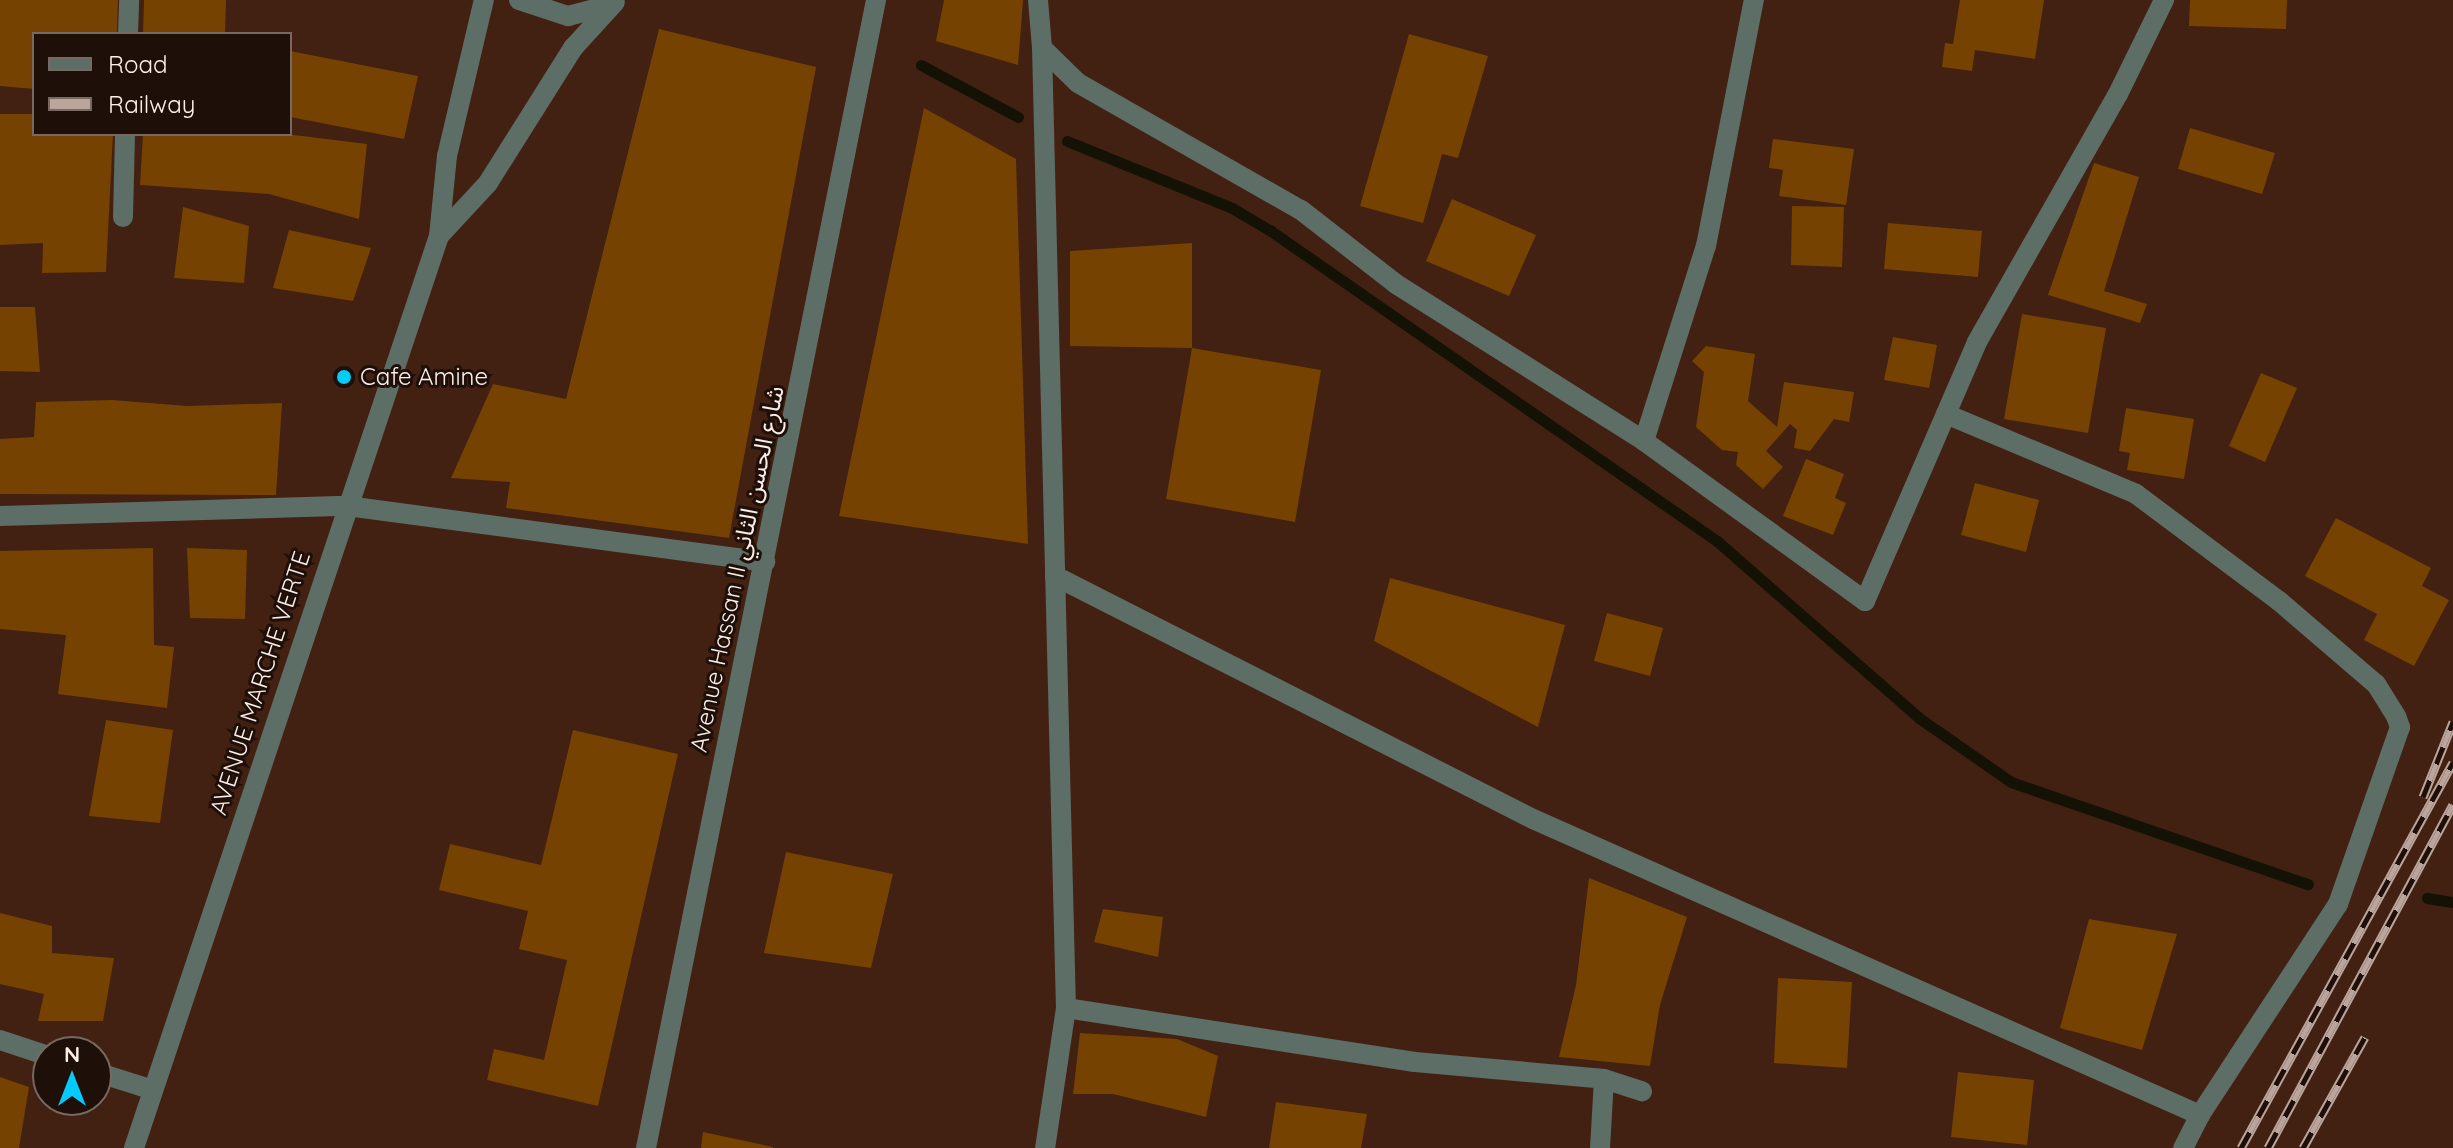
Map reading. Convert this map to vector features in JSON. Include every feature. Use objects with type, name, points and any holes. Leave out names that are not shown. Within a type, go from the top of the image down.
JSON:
[{"type":"street","points":[[128,32],[129,0]]},
{"type":"street","name":"AVENUE MARCHE VERTE","points":[[134,1148],[439,236],[447,156],[484,0]]},
{"type":"street","points":[[519,0],[568,16],[616,1]]},
{"type":"street","name":"Avenue Hassan II شارع الحسن الثاني","points":[[646,1148],[876,0]]},
{"type":"street","points":[[1038,0],[1042,48],[1066,1008],[1045,1148]]},
{"type":"street","points":[[1644,441],[1706,246],[1754,0]]},
{"type":"street","points":[[1042,48],[1078,83],[1301,210],[1396,284],[1644,441],[1865,601],[1977,342],[2118,94],[2164,0]]},
{"type":"street","name":"AVENUE MARCHE VERTE","points":[[439,236],[488,183],[573,48],[616,1]]},
{"type":"street","points":[[123,217],[125,136]]},
{"type":"street","points":[[1946,414],[2136,494],[2279,601],[2376,684],[2400,727],[2338,904],[2200,1115],[2183,1148]]},
{"type":"street","points":[[0,516],[347,506],[765,562]]},
{"type":"street","points":[[1055,576],[1533,819],[2200,1115]]},
{"type":"street","points":[[1066,1008],[1415,1062],[1604,1079],[1642,1091]]},
{"type":"street","points":[[0,1040],[32,1051]]},
{"type":"street","points":[[112,1077],[153,1090]]},
{"type":"street","points":[[1600,1148],[1604,1079]]},
{"type":"building","points":[[0,0],[118,0],[117,32],[32,32],[32,89],[0,86]]},
{"type":"building","points":[[144,0],[226,0],[225,32],[143,32]]},
{"type":"building","points":[[944,0],[1023,0],[1018,65],[936,41]]},
{"type":"building","points":[[1960,0],[2044,0],[2035,59],[1975,50],[1972,71],[1942,67],[1945,43],[1953,44]]},
{"type":"building","points":[[2190,0],[2287,0],[2286,29],[2189,26]]},
{"type":"building","points":[[659,29],[816,67],[729,538],[506,508],[510,482],[451,478],[493,384],[566,399]]},
{"type":"building","points":[[1409,34],[1488,56],[1458,158],[1442,154],[1423,223],[1360,206]]},
{"type":"building","points":[[292,51],[418,76],[404,139],[292,117]]},
{"type":"building","points":[[924,108],[1016,159],[1028,544],[839,516]]},
{"type":"building","points":[[0,114],[32,114],[32,136],[113,136],[106,272],[42,273],[43,243],[0,245]]},
{"type":"building","points":[[2190,128],[2275,153],[2262,194],[2178,169]]},
{"type":"building","points":[[292,135],[367,144],[359,219],[269,194],[140,185],[143,136]]},
{"type":"building","points":[[1773,139],[1854,149],[1846,205],[1779,196],[1783,170],[1769,168]]},
{"type":"building","points":[[2094,163],[2139,177],[2104,291],[2147,304],[2140,323],[2048,295]]},
{"type":"building","points":[[1452,199],[1536,235],[1509,296],[1426,261]]},
{"type":"building","points":[[1792,206],[1844,207],[1842,267],[1791,265]]},
{"type":"building","points":[[183,207],[249,226],[244,283],[174,278]]},
{"type":"building","points":[[1888,223],[1982,231],[1978,277],[1884,269]]},
{"type":"building","points":[[289,230],[371,248],[353,301],[273,288]]},
{"type":"building","points":[[1192,243],[1192,348],[1070,346],[1070,251]]},
{"type":"building","points":[[0,307],[35,307],[40,372],[0,371]]},
{"type":"building","points":[[2022,314],[2106,328],[2088,433],[2004,419]]},
{"type":"building","points":[[1893,337],[1937,345],[1929,388],[1884,380]]},
{"type":"building","points":[[1706,346],[1755,354],[1748,401],[1777,427],[1784,382],[1854,392],[1849,422],[1834,419],[1810,451],[1794,448],[1797,430],[1790,424],[1766,451],[1783,467],[1763,489],[1736,465],[1738,452],[1722,450],[1696,427],[1704,372],[1692,361]]},
{"type":"building","points":[[1192,348],[1321,370],[1295,522],[1166,499]]},
{"type":"building","points":[[2261,373],[2297,388],[2265,462],[2229,446]]},
{"type":"building","points":[[112,400],[187,406],[282,403],[276,495],[0,494],[0,439],[34,437],[36,402]]},
{"type":"building","points":[[2126,408],[2194,419],[2184,479],[2127,470],[2130,453],[2119,451]]},
{"type":"building","points":[[1806,459],[1844,474],[1835,498],[1846,503],[1833,535],[1783,516]]},
{"type":"building","points":[[1975,483],[2039,500],[2026,552],[1961,535]]},
{"type":"building","points":[[2336,518],[2431,568],[2422,586],[2449,600],[2414,666],[2364,640],[2377,614],[2305,576]]},
{"type":"building","points":[[153,548],[154,645],[174,647],[167,708],[58,694],[66,635],[0,629],[0,551]]},
{"type":"building","points":[[187,548],[247,550],[245,619],[190,618]]},
{"type":"building","points":[[1390,578],[1565,625],[1538,727],[1374,641]]},
{"type":"building","points":[[1607,613],[1663,628],[1650,676],[1594,661]]},
{"type":"building","points":[[106,720],[173,730],[160,823],[89,816]]},
{"type":"building","points":[[573,730],[678,754],[598,1106],[487,1080],[494,1049],[544,1060],[567,960],[519,949],[528,911],[439,890],[450,844],[541,865]]},
{"type":"building","points":[[786,852],[893,874],[871,968],[764,953]]},
{"type":"building","points":[[1589,878],[1687,917],[1660,1005],[1650,1066],[1559,1057],[1576,985]]},
{"type":"building","points":[[1103,909],[1163,917],[1158,957],[1094,942]]},
{"type":"building","points":[[0,913],[52,926],[52,953],[114,958],[103,1021],[38,1021],[44,994],[0,984]]},
{"type":"building","points":[[2089,919],[2177,934],[2142,1050],[2060,1028]]},
{"type":"building","points":[[1778,978],[1852,982],[1847,1068],[1774,1063]]},
{"type":"building","points":[[1080,1033],[1177,1039],[1218,1056],[1206,1117],[1113,1094],[1073,1094]]},
{"type":"building","points":[[1958,1072],[2034,1080],[2027,1145],[1951,1137]]},
{"type":"building","points":[[0,1077],[29,1087],[19,1148],[0,1148]]},
{"type":"building","points":[[1276,1102],[1367,1114],[1361,1148],[1269,1148]]},
{"type":"building","points":[[703,1132],[773,1147],[773,1148],[701,1148]]},
{"type":"waterway","points":[[921,65],[1018,117]]},
{"type":"waterway","points":[[1067,141],[1232,208],[1271,231],[1717,541],[1919,718],[2011,782],[2308,884]]},
{"type":"waterway","points":[[2427,898],[2453,902]]},
{"type":"railway","points":[[2423,797],[2453,722]]},
{"type":"railway","points":[[2241,1148],[2453,762]]},
{"type":"railway","points":[[2268,1148],[2453,805]]},
{"type":"railway","points":[[2303,1148],[2365,1037]]},
{"type":"place","name":"Cafe Amine","points":[[344,377]]}]
